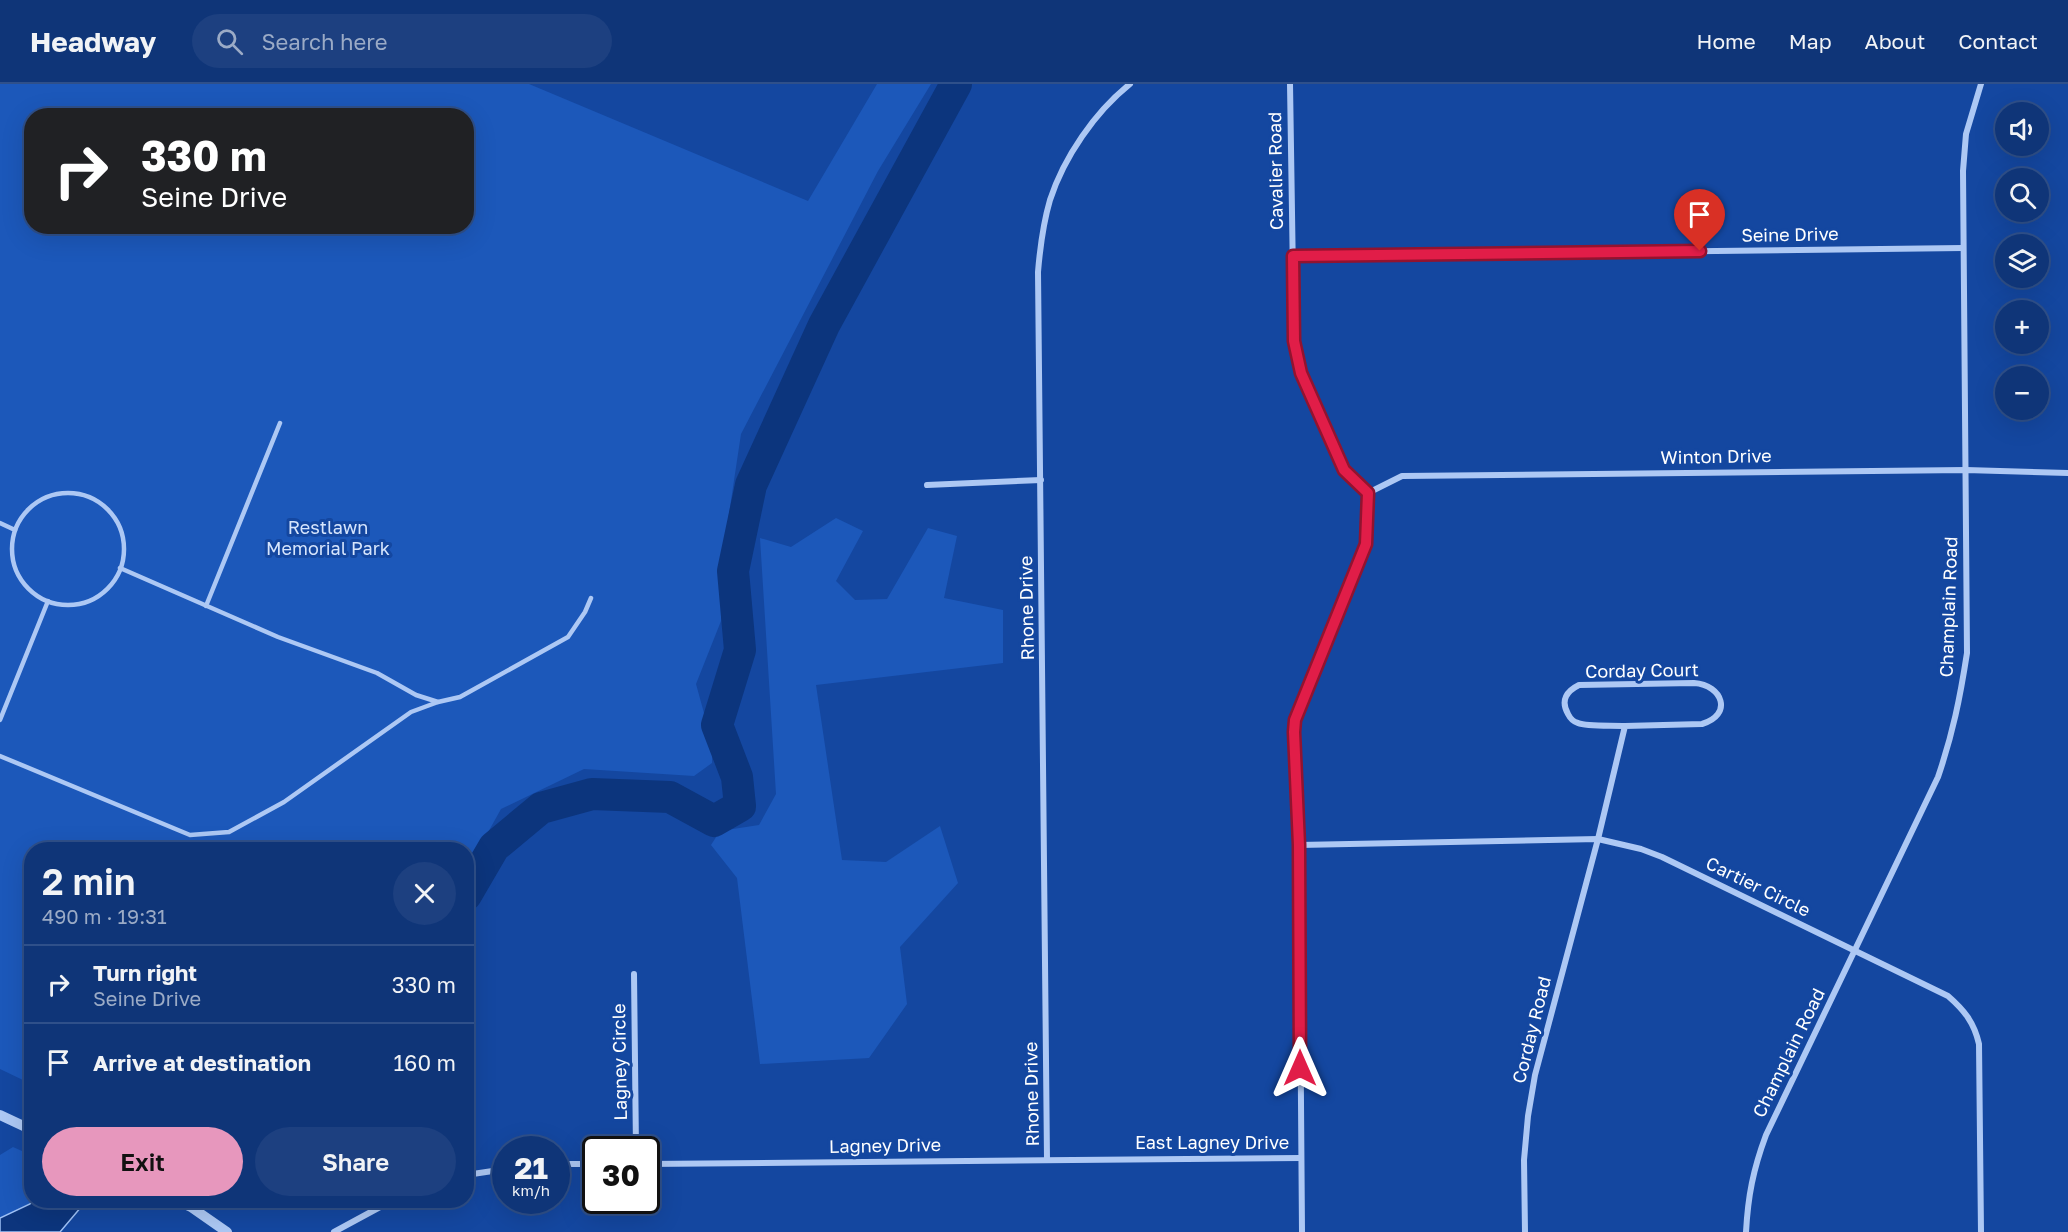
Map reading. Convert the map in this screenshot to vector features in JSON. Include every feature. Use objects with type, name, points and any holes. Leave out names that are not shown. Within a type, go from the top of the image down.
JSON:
[{"type":"street","name":"Rhone Drive","points":[[1047,1159],[1038,272],[1042,235],[1051,199],[1065,167],[1080,140],[1119,93],[1130,84]]},
{"type":"street","name":"Cavalier Road","points":[[1290,84],[1294,341],[1301,373],[1344,470],[1368,493]]},
{"type":"street","name":"Champlain Road","points":[[1746,1232],[1748,1198],[1766,1135],[1938,777],[1952,737],[1959,706],[1967,653],[1963,171],[1966,134],[1981,84]]},
{"type":"street","name":"Seine Drive","points":[[1293,256],[1963,249]]},
{"type":"street","name":"Winton Drive","points":[[1368,493],[1401,476],[1966,470],[2068,472]]},
{"type":"street","points":[[927,485],[1041,480]]},
{"type":"street","points":[[1302,1232],[1299,845],[1295,720],[1366,544],[1368,493]]},
{"type":"street","name":"Corday Court","points":[[1694,683],[1714,688],[1720,697],[1722,706],[1711,722],[1626,726],[1578,724],[1570,718],[1564,708],[1564,698],[1570,690],[1580,685],[1694,683]]},
{"type":"street","points":[[1598,839],[1626,726]]},
{"type":"street","name":"Cartier Circle","points":[[1299,845],[1598,839],[1641,849],[1662,857],[1948,996],[1961,1007],[1976,1030],[1979,1044],[1981,1232]]},
{"type":"street","name":"Corday Road","points":[[1525,1232],[1524,1160],[1535,1075],[1598,839]]},
{"type":"street","name":"Lagney Circle","points":[[634,974],[636,1136]]},
{"type":"street","points":[[0,1115],[24,1126]]},
{"type":"street","name":"East Lagney Drive","points":[[1124,1159],[1300,1158]]},
{"type":"street","name":"Lagney Drive","points":[[660,1164],[1124,1159]]},
{"type":"street","points":[[474,1174],[492,1171]]},
{"type":"street","points":[[192,1208],[226,1232]]},
{"type":"street","points":[[334,1232],[378,1208]]},
{"type":"lane","points":[[206,606],[280,423]]},
{"type":"lane","points":[[69,493],[88,497],[105,507],[117,522],[123,540],[123,560],[116,578],[103,593],[87,602],[67,605],[48,601],[33,593],[21,580],[14,564],[12,547],[15,530],[24,515],[36,503],[52,495],[69,493]]},
{"type":"lane","points":[[0,523],[15,530]]},
{"type":"lane","points":[[120,568],[278,637],[377,673],[416,695],[438,702]]},
{"type":"lane","points":[[0,756],[190,835],[229,832],[284,802],[411,712],[460,697],[568,637],[585,612],[591,598]]},
{"type":"lane","points":[[0,720],[48,601]]},
{"type":"green space","name":"Restlawn Memorial Park","points":[[0,84],[529,84],[808,201],[877,84],[931,84],[878,171],[741,434],[721,567],[721,621],[696,684],[712,742],[712,763],[694,776],[584,769],[501,809],[474,857],[474,842],[24,842],[24,1081],[0,1069]]},
{"type":"green space","points":[[836,518],[863,531],[836,581],[855,600],[887,599],[928,528],[957,536],[944,598],[1003,610],[1003,663],[816,685],[842,860],[886,862],[940,826],[958,883],[900,947],[907,1004],[869,1058],[760,1064],[737,878],[711,845],[720,831],[759,825],[776,794],[760,538],[791,547]]},
{"type":"green space","points":[[13,1147],[24,1152],[24,1207],[0,1218],[0,1155]]},
{"type":"shaded area","points":[[24,1207],[80,1208],[60,1232],[0,1232],[0,1218]]},
{"type":"waterway","points":[[474,881],[494,847],[541,808],[592,794],[670,797],[714,821],[740,806],[737,777],[717,725],[740,650],[733,571],[751,485],[824,325],[956,84]]},
{"type":"route","points":[[1300,1068],[1299,845],[1295,720],[1366,544],[1368,493],[1344,470],[1301,373],[1294,341],[1293,256],[1700,251]]}]
